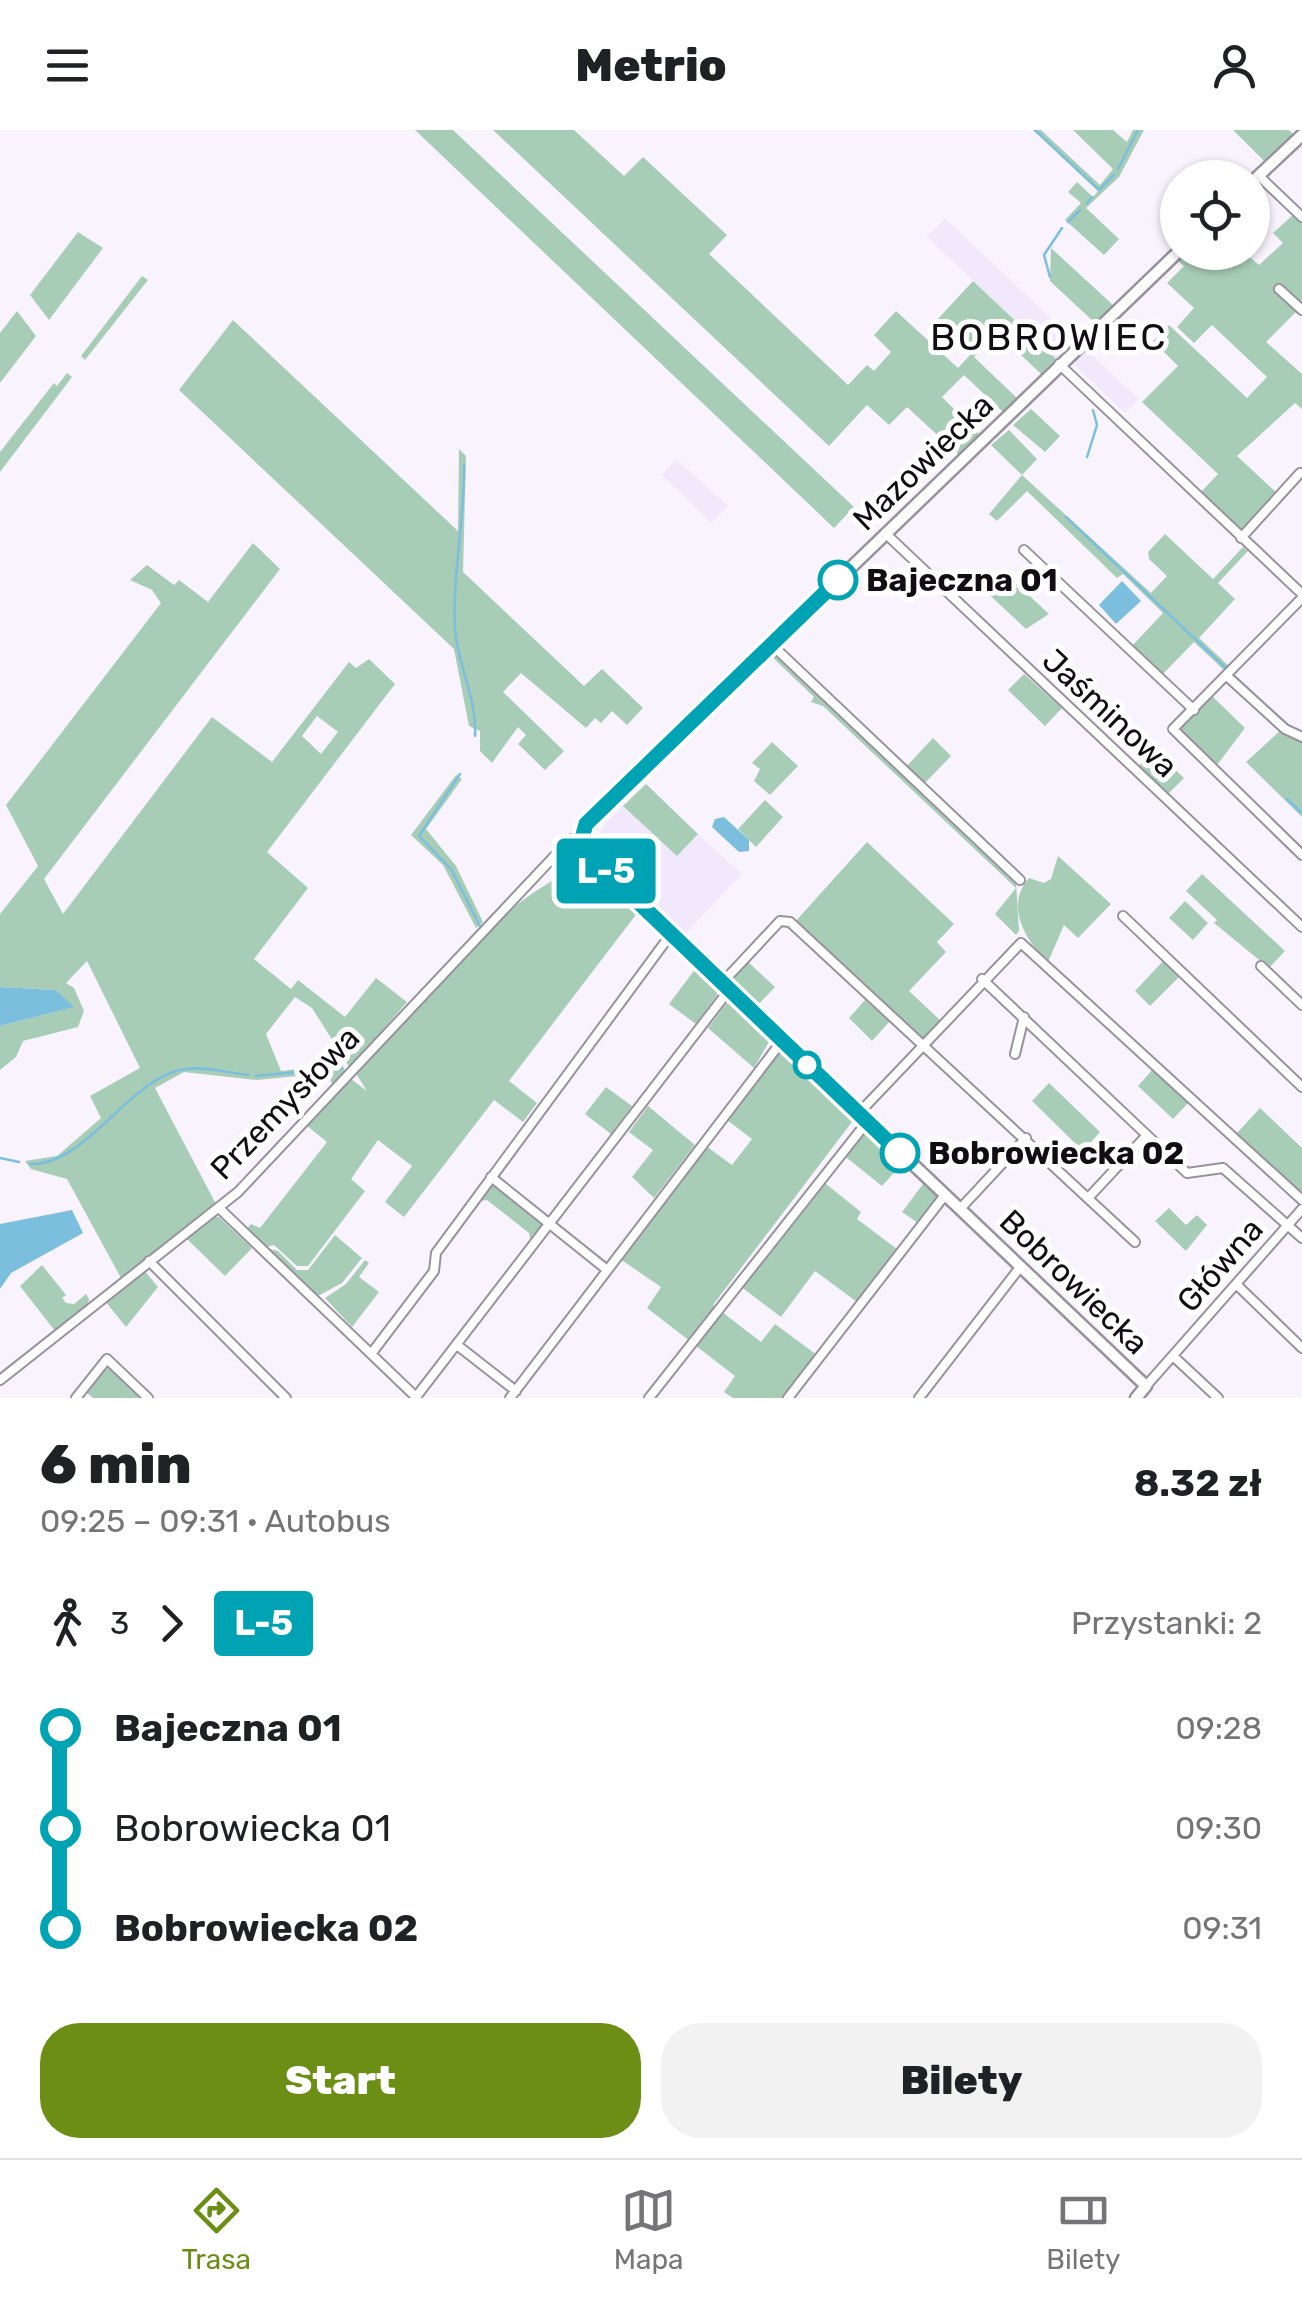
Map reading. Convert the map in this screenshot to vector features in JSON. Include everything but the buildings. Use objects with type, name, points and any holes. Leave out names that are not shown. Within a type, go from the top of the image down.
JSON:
[{"type":"street","points":[[1270,166],[1302,135]]},
{"type":"street","points":[[1270,191],[1302,217]]},
{"type":"street","name":"Mazowiecka","points":[[582,838],[586,824],[1160,269]]},
{"type":"street","points":[[1280,290],[1302,310]]},
{"type":"street","points":[[1059,364],[1302,596],[1228,677],[1173,729],[1302,855]]},
{"type":"street","points":[[1240,538],[1299,472]]},
{"type":"street","name":"Jaśminowa","points":[[885,533],[1302,927]]},
{"type":"street","points":[[1024,550],[1194,710]]},
{"type":"street","points":[[770,644],[1020,880]]},
{"type":"street","points":[[1228,677],[1285,729],[1302,737]]},
{"type":"street","name":"Bobrowiecka","points":[[582,838],[590,856],[1146,1386]]},
{"type":"street","name":"Przemysłowa","points":[[0,1380],[256,1175],[562,848],[571,839],[582,838]]},
{"type":"street","points":[[1123,916],[1302,1086]]},
{"type":"street","points":[[218,1208],[417,1397],[726,986],[785,920],[1135,1242]]},
{"type":"street","points":[[371,1354],[434,1270],[436,1253],[671,934]]},
{"type":"street","points":[[649,1398],[862,1118],[1015,944],[1028,945],[1302,1200]]},
{"type":"street","points":[[1260,966],[1301,1003]]},
{"type":"street","points":[[982,980],[1187,1173],[1223,1168],[1302,1238]]},
{"type":"street","points":[[1015,1054],[1024,1017]]},
{"type":"street","points":[[457,1344],[513,1394],[782,1041]]},
{"type":"street","points":[[1088,1196],[1147,1134]]},
{"type":"street","points":[[960,1209],[1026,1138]]},
{"type":"street","points":[[492,1177],[606,1268]]},
{"type":"street","points":[[788,1398],[946,1195]]},
{"type":"street","name":"Główna","points":[[1136,1398],[1302,1209]]},
{"type":"street","points":[[149,1261],[286,1398]]},
{"type":"street","points":[[919,1398],[1021,1266]]},
{"type":"street","points":[[1236,1284],[1302,1348]]},
{"type":"street","points":[[1173,1356],[1218,1398]]},
{"type":"street","points":[[76,1398],[107,1359],[148,1398]]},
{"type":"shaded area","points":[[945,218],[1074,340],[1056,359],[927,237]]},
{"type":"shaded area","points":[[1086,350],[1139,399],[1125,413],[1071,362]]},
{"type":"shaded area","points":[[676,459],[728,506],[711,523],[662,475]]},
{"type":"shaded area","points":[[623,806],[677,856],[698,834],[742,874],[683,936],[593,848],[604,825]]},
{"type":"green space","points":[[415,130],[453,130],[854,507],[834,528]]},
{"type":"green space","points":[[493,130],[574,130],[624,176],[643,157],[727,235],[709,254],[848,385],[867,365],[874,371],[891,352],[874,335],[896,311],[958,368],[971,354],[936,321],[973,281],[1056,359],[1041,374],[997,332],[974,357],[1018,399],[1003,412],[964,375],[942,397],[979,434],[959,455],[907,407],[889,425],[867,405],[829,446]]},
{"type":"green space","points":[[1033,130],[1041,130],[1100,185],[1113,169],[1073,130],[1113,130],[1127,142],[1133,130],[1144,130],[1119,177],[1086,208],[1119,239],[1104,255],[1065,220],[1081,203],[1068,192],[1077,182],[1093,197],[1098,191]]},
{"type":"green space","points":[[1233,130],[1289,130],[1293,134],[1263,160]]},
{"type":"green space","points":[[1294,214],[1302,221],[1302,306],[1266,342],[1302,374],[1302,409],[1295,403],[1237,456],[1277,493],[1242,531],[1201,492],[1218,474],[1142,402],[1178,366],[1153,341],[1169,325],[1247,398],[1267,377],[1212,325],[1194,343],[1177,327],[1194,308],[1167,283],[1180,270],[1270,270],[1270,255],[1283,243],[1273,233]]},
{"type":"green space","points":[[78,232],[103,248],[49,320],[30,295]]},
{"type":"green space","points":[[1051,248],[1113,305],[1095,323],[1050,281]]},
{"type":"green space","points":[[142,276],[148,280],[85,360],[81,356]]},
{"type":"green space","points":[[17,311],[36,336],[0,383],[0,333]]},
{"type":"green space","points":[[233,320],[458,531],[459,449],[466,456],[463,572],[584,686],[602,669],[643,708],[627,725],[612,711],[601,723],[595,718],[586,728],[521,673],[503,692],[564,751],[545,770],[518,744],[526,735],[518,727],[492,763],[480,751],[480,731],[469,726],[454,649],[179,390]]},
{"type":"green space","points":[[67,373],[72,377],[0,472],[0,452],[54,383],[57,386]]},
{"type":"green space","points":[[1031,409],[1060,436],[1045,452],[1013,425]]},
{"type":"green space","points":[[1009,430],[1037,459],[1022,475],[991,445]]},
{"type":"green space","points":[[1022,475],[1151,593],[1167,576],[1149,559],[1148,552],[1165,534],[1213,579],[1243,547],[1248,551],[1218,583],[1235,599],[1199,638],[1230,667],[1225,671],[1194,642],[1161,676],[1131,647],[1163,613],[1123,574],[1117,578],[1027,491],[997,521],[989,514]]},
{"type":"green space","points":[[253,543],[280,569],[44,879],[63,914],[212,717],[272,762],[349,662],[356,668],[369,659],[395,684],[267,852],[308,888],[254,959],[291,989],[298,980],[345,1017],[376,978],[407,1002],[350,1068],[312,1008],[295,997],[266,1034],[281,1071],[342,1064],[345,1071],[333,1086],[327,1073],[257,1080],[184,1072],[155,1088],[217,1206],[121,1278],[67,1179],[31,1169],[25,1161],[57,1156],[101,1118],[90,1096],[140,1068],[87,961],[66,983],[74,988],[84,1011],[78,1027],[23,1041],[16,1057],[0,1070],[0,1026],[73,1007],[56,990],[0,987],[0,914],[38,866],[6,805],[161,603],[152,590],[130,580],[147,565],[174,585],[179,580],[208,602]],"holes":[[[317,716],[338,732],[321,754],[302,736]]]},
{"type":"green space","points":[[998,572],[1005,573],[1049,614],[1026,629],[983,589]]},
{"type":"green space","points":[[771,650],[1016,882],[1019,931],[1016,935],[995,914],[1016,888],[823,706],[811,702],[814,697],[768,653]]},
{"type":"green space","points":[[1024,674],[1062,708],[1045,726],[1008,690]]},
{"type":"green space","points":[[1212,696],[1245,728],[1214,769],[1178,731]]},
{"type":"green space","points":[[1282,729],[1302,740],[1302,817],[1246,762]]},
{"type":"green space","points":[[933,738],[951,756],[923,785],[905,768]]},
{"type":"green space","points":[[772,742],[798,766],[770,795],[754,781],[760,769],[752,763]]},
{"type":"green space","points":[[1154,750],[1184,778],[1167,795],[1137,768]]},
{"type":"green space","points":[[456,775],[462,779],[426,829],[456,866],[483,922],[476,928],[443,865],[411,835]]},
{"type":"green space","points":[[646,784],[698,834],[677,856],[623,806]]},
{"type":"green space","points":[[765,800],[783,817],[756,847],[738,829]]},
{"type":"green space","points":[[867,842],[954,924],[937,942],[946,952],[909,991],[941,1021],[921,1042],[794,923]]},
{"type":"green space","points":[[1058,856],[1111,904],[1078,938],[1064,925],[1048,962],[1026,934],[1018,900],[1029,878],[1044,883],[1051,879]]},
{"type":"green space","points":[[1202,874],[1285,951],[1269,968],[1214,923],[1217,920],[1186,891]]},
{"type":"green space","points":[[560,876],[579,876],[615,900],[620,895],[638,912],[509,1081],[537,1103],[523,1122],[494,1100],[404,1217],[385,1202],[412,1166],[378,1140],[351,1179],[365,1191],[308,1266],[297,1266],[274,1245],[263,1248],[246,1230],[251,1224],[260,1228],[327,1142],[306,1125],[351,1079],[367,1091],[355,1072],[427,991],[503,916]]},
{"type":"green space","points":[[1185,901],[1208,923],[1193,940],[1169,918]]},
{"type":"green space","points":[[1165,959],[1182,974],[1150,1006],[1135,991]]},
{"type":"green space","points":[[747,961],[775,987],[757,1006],[732,982]]},
{"type":"green space","points":[[696,968],[717,988],[717,995],[696,1024],[669,1004]]},
{"type":"green space","points":[[865,1000],[890,1021],[872,1041],[849,1018]]},
{"type":"green space","points":[[732,1003],[770,1040],[754,1068],[708,1028],[726,1004]]},
{"type":"green space","points":[[782,1048],[855,1118],[713,1305],[761,1342],[775,1324],[817,1355],[783,1398],[733,1398],[724,1392],[735,1376],[647,1308],[661,1287],[620,1259],[706,1146],[732,1165],[752,1139],[727,1120]]},
{"type":"green space","points":[[1154,1068],[1190,1101],[1173,1119],[1138,1086]]},
{"type":"green space","points":[[1049,1083],[1100,1132],[1083,1151],[1032,1101]]},
{"type":"green space","points":[[606,1087],[632,1106],[611,1134],[585,1114]]},
{"type":"green space","points":[[648,1106],[695,1145],[654,1198],[632,1177],[653,1150],[629,1132]]},
{"type":"green space","points":[[1260,1108],[1302,1148],[1302,1194],[1237,1133]]},
{"type":"green space","points":[[866,1129],[902,1164],[882,1186],[842,1154]]},
{"type":"green space","points":[[821,1180],[861,1212],[857,1219],[897,1249],[857,1302],[815,1271],[781,1317],[740,1286]]},
{"type":"green space","points":[[494,1183],[544,1223],[530,1239],[529,1233],[487,1200],[480,1201]]},
{"type":"green space","points":[[923,1184],[938,1197],[918,1223],[902,1212]]},
{"type":"green space","points":[[1169,1208],[1186,1225],[1197,1215],[1207,1225],[1186,1251],[1155,1221]]},
{"type":"green space","points":[[212,1217],[219,1217],[252,1248],[225,1276],[185,1237]]},
{"type":"green space","points":[[335,1235],[362,1258],[342,1283],[318,1296],[269,1249],[278,1251],[297,1270],[308,1270]]},
{"type":"green space","points":[[365,1260],[369,1263],[359,1277],[379,1292],[352,1327],[325,1298],[346,1284]]},
{"type":"green space","points":[[42,1265],[66,1295],[62,1298],[66,1303],[74,1304],[86,1294],[89,1299],[88,1305],[55,1331],[20,1286]]},
{"type":"green space","points":[[144,1270],[158,1287],[126,1327],[105,1301]]},
{"type":"green space","points":[[109,1368],[140,1398],[93,1398],[86,1392],[102,1370]]},
{"type":"water","points":[[1122,581],[1141,601],[1116,624],[1099,605]]},
{"type":"water","points":[[724,817],[749,840],[749,851],[739,852],[712,827],[715,819]]},
{"type":"water","points":[[0,987],[56,990],[74,1007],[0,1026]]},
{"type":"water","points":[[72,1210],[83,1233],[11,1273],[0,1289],[0,1224]]},
{"type":"waterway","points":[[1035,130],[1099,190],[1114,175]]},
{"type":"waterway","points":[[1118,169],[1138,130]]},
{"type":"waterway","points":[[1087,203],[1092,197]]},
{"type":"waterway","points":[[1068,222],[1080,210]]},
{"type":"waterway","points":[[1050,277],[1044,255],[1062,228]]},
{"type":"waterway","points":[[1070,337],[1072,345]]},
{"type":"waterway","points":[[1087,457],[1097,425],[1093,410]]},
{"type":"waterway","points":[[464,465],[455,629],[475,736]]},
{"type":"waterway","points":[[1066,517],[1229,671]]},
{"type":"waterway","points":[[1234,676],[1290,727]]},
{"type":"waterway","points":[[460,774],[419,836],[451,869],[480,926]]},
{"type":"waterway","points":[[1287,799],[1302,813]]},
{"type":"waterway","points":[[30,1164],[51,1161],[71,1151],[146,1087],[166,1075],[193,1068],[248,1075]]},
{"type":"waterway","points":[[256,1076],[342,1068]]},
{"type":"waterway","points":[[0,1158],[19,1162]]},
{"type":"bus line","name":"L-5","points":[[838,580],[586,824],[582,838],[590,856],[900,1153]]},
{"type":"place","name":"Bajeczna 01","points":[[838,580]]},
{"type":"place","name":"Bobrowiecka 02","points":[[900,1153]]},
{"type":"district","name":"BOBROWIEC","points":[[1049,337]]}]
